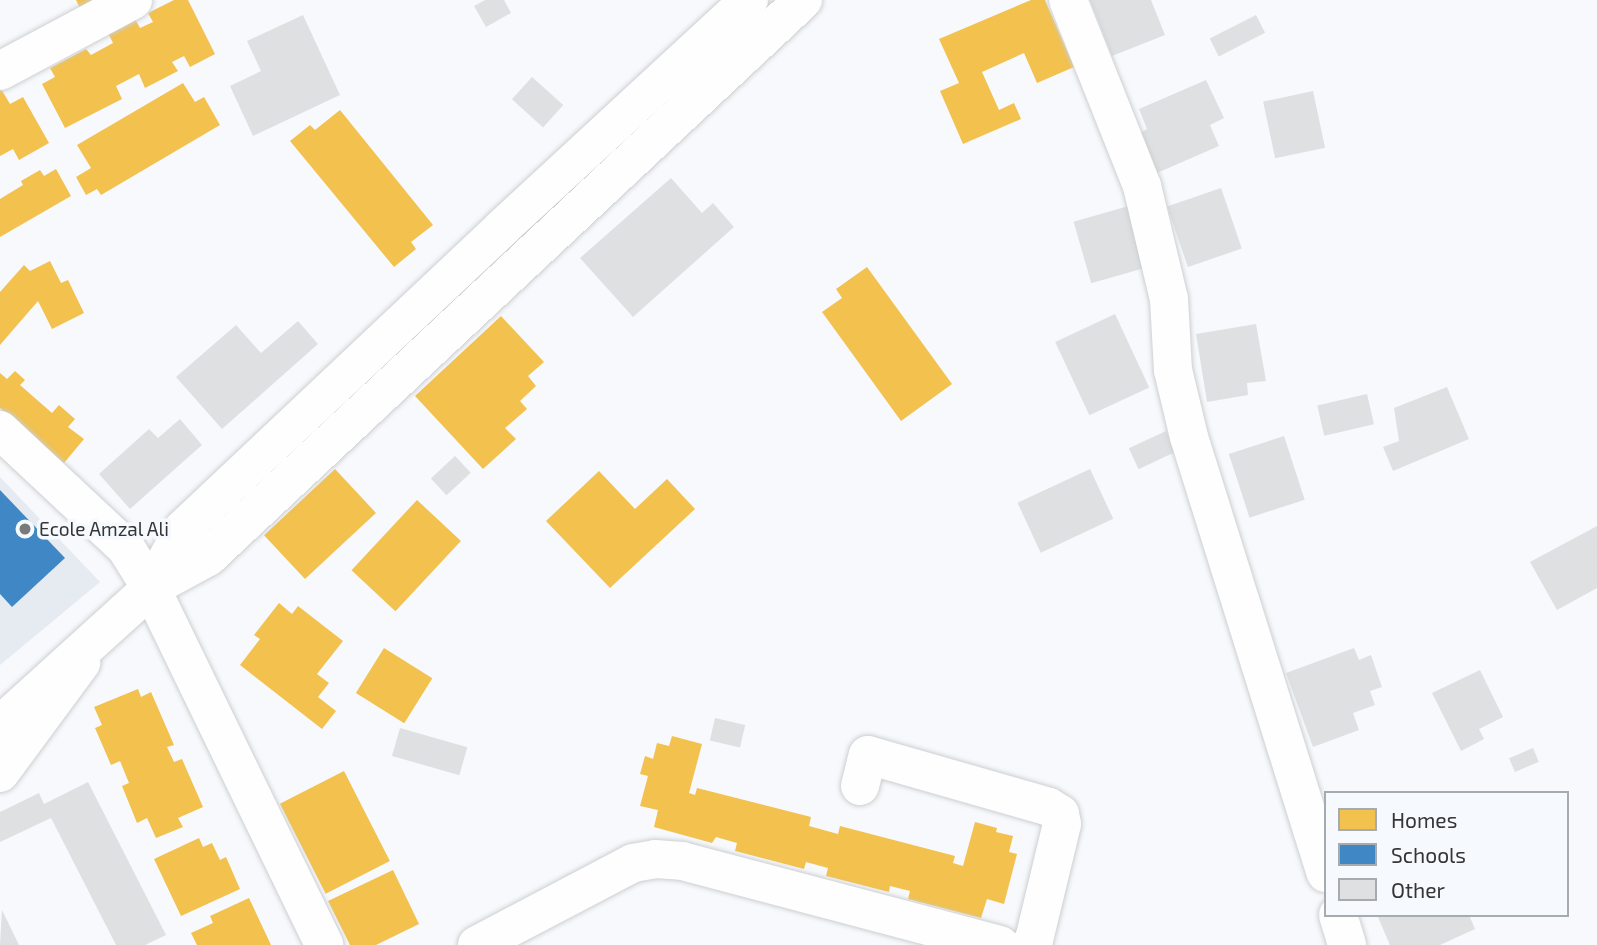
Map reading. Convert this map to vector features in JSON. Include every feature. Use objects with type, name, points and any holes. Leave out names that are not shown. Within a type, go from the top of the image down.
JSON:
[{"type":"street","points":[[3,63],[133,0]]},
{"type":"street","points":[[151,588],[184,528],[492,237],[749,0]]},
{"type":"street","points":[[0,725],[151,588],[208,557],[803,0]]},
{"type":"street","points":[[1068,0],[1142,186],[1169,299],[1173,370],[1189,437],[1324,867]]},
{"type":"street","points":[[0,430],[126,548],[151,588],[324,945]]},
{"type":"street","points":[[0,773],[107,628]]},
{"type":"street","points":[[864,770],[1049,807],[1060,814],[1062,824],[1034,940],[1030,945]]},
{"type":"street","points":[[477,945],[633,863],[655,859],[682,861],[1000,945]]},
{"type":"street","points":[[1339,917],[1347,945]]},
{"type":"shaded area","name":"Ecole Amzal Ali","points":[[0,477],[100,582],[0,665]]},
{"type":"building: Homes","points":[[76,0],[100,0],[81,10]]},
{"type":"building: Homes","points":[[174,0],[188,0],[215,54],[190,67],[184,56],[172,62],[178,71],[145,88],[139,74],[116,86],[122,99],[65,128],[42,84],[55,77],[50,68],[86,49],[91,55],[113,43],[108,33],[135,19],[140,28],[153,22],[148,13]]},
{"type":"building: Homes","points":[[1031,0],[1045,0],[1074,67],[1037,83],[1024,53],[982,72],[999,110],[1014,103],[1021,119],[963,144],[940,91],[959,83],[939,39]]},
{"type":"building: Homes","points":[[183,83],[195,102],[204,97],[220,125],[101,195],[97,189],[86,195],[76,177],[91,168],[77,145]]},
{"type":"building: Homes","points":[[0,87],[10,104],[23,97],[49,143],[19,160],[13,149],[0,156]]},
{"type":"building: Homes","points":[[340,110],[433,225],[411,242],[416,249],[394,267],[290,141],[310,125],[315,130]]},
{"type":"building: Homes","points":[[56,169],[71,196],[0,237],[0,199],[23,185],[21,181],[40,170],[44,176]]},
{"type":"building: Homes","points":[[50,261],[61,283],[68,280],[84,313],[52,329],[38,301],[0,345],[0,292],[24,265],[30,271]]},
{"type":"building: Homes","points":[[867,267],[952,384],[901,421],[822,312],[842,298],[836,289]]},
{"type":"building: Homes","points":[[501,316],[544,362],[528,376],[536,386],[520,401],[527,409],[505,428],[516,439],[483,469],[415,396]]},
{"type":"building: Homes","points":[[15,371],[25,380],[20,385],[52,413],[59,405],[75,419],[68,427],[84,439],[64,463],[0,408],[0,373],[7,379]]},
{"type":"building: Homes","points":[[335,469],[376,513],[305,579],[264,535]]},
{"type":"building: Homes","points":[[599,471],[635,509],[667,479],[695,509],[610,588],[546,521]]},
{"type":"building: Homes","points":[[417,500],[461,541],[395,611],[352,570]]},
{"type":"building: Homes","points":[[279,603],[292,614],[298,606],[343,641],[317,674],[329,683],[318,697],[336,711],[322,729],[240,665],[260,639],[254,635]]},
{"type":"building: Homes","points":[[384,648],[432,678],[404,723],[356,693]]},
{"type":"building: Homes","points":[[138,689],[141,697],[151,692],[174,745],[167,747],[174,762],[182,759],[203,807],[178,818],[183,827],[156,838],[147,818],[137,823],[122,786],[129,783],[120,761],[111,765],[95,728],[102,725],[94,707]]},
{"type":"building: Homes","points":[[672,736],[702,744],[689,793],[695,795],[697,788],[811,817],[809,826],[838,834],[840,826],[955,856],[953,863],[963,866],[975,822],[997,828],[996,832],[1013,836],[1009,852],[1017,854],[1004,904],[987,899],[981,918],[908,899],[910,891],[890,886],[889,892],[826,876],[828,868],[806,862],[804,869],[735,851],[737,843],[716,837],[712,843],[654,827],[658,810],[640,806],[648,776],[640,774],[645,756],[653,759],[657,743],[669,746]]},
{"type":"building: Homes","points":[[344,771],[390,861],[326,894],[280,804]]},
{"type":"building: Homes","points":[[199,838],[203,847],[212,843],[220,860],[226,857],[240,889],[181,916],[154,859]]},
{"type":"building: Homes","points":[[393,870],[419,924],[376,945],[350,945],[328,901]]},
{"type":"building: Homes","points":[[249,898],[271,945],[197,945],[191,933],[213,923],[210,916]]},
{"type":"building: Schools","points":[[0,490],[65,558],[12,607],[0,594]]},
{"type":"building: Other","points":[[485,0],[504,0],[511,13],[486,27],[474,6]]},
{"type":"building: Other","points":[[1090,0],[1151,0],[1165,35],[1112,56]]},
{"type":"building: Other","points":[[303,15],[340,95],[253,136],[230,86],[261,71],[247,41]]},
{"type":"building: Other","points":[[1256,15],[1265,33],[1219,56],[1210,39]]},
{"type":"building: Other","points":[[532,77],[563,105],[543,127],[512,99]]},
{"type":"building: Other","points":[[1206,80],[1224,118],[1210,125],[1219,146],[1157,173],[1140,133],[1147,129],[1139,109]]},
{"type":"building: Other","points":[[1313,91],[1325,148],[1275,158],[1263,102]]},
{"type":"building: Other","points":[[671,178],[702,213],[713,203],[734,227],[633,317],[580,258]]},
{"type":"building: Other","points":[[1221,188],[1242,249],[1188,267],[1167,207]]},
{"type":"building: Other","points":[[1139,203],[1157,265],[1091,283],[1074,222]]},
{"type":"building: Other","points":[[1115,314],[1149,387],[1089,415],[1055,342]]},
{"type":"building: Other","points":[[298,321],[318,344],[222,429],[176,377],[236,325],[261,353]]},
{"type":"building: Other","points":[[1256,324],[1266,381],[1247,383],[1248,395],[1207,402],[1196,334]]},
{"type":"building: Other","points":[[1447,387],[1469,439],[1393,471],[1383,447],[1399,441],[1394,408]]},
{"type":"building: Other","points":[[1367,394],[1374,424],[1324,436],[1317,405]]},
{"type":"building: Other","points":[[180,419],[202,445],[130,509],[99,474],[149,429],[158,438]]},
{"type":"building: Other","points":[[1166,431],[1176,452],[1139,469],[1129,448]]},
{"type":"building: Other","points":[[1284,436],[1305,500],[1250,518],[1229,454]]},
{"type":"building: Other","points":[[455,456],[471,473],[447,495],[431,479]]},
{"type":"building: Other","points":[[1090,469],[1113,519],[1041,553],[1017,503]]},
{"type":"building: Other","points":[[1597,526],[1597,588],[1557,610],[1530,562]]},
{"type":"building: Other","points":[[1354,648],[1359,660],[1371,655],[1382,687],[1370,691],[1375,705],[1353,713],[1359,730],[1313,747],[1286,673]]},
{"type":"building: Other","points":[[1480,670],[1503,717],[1479,729],[1484,739],[1461,751],[1432,693]]},
{"type":"building: Other","points":[[715,718],[745,725],[740,747],[710,740]]},
{"type":"building: Other","points":[[400,728],[467,747],[459,775],[392,756]]},
{"type":"building: Other","points":[[1533,748],[1539,762],[1515,772],[1509,758]]},
{"type":"building: Other","points":[[88,782],[166,935],[145,945],[116,945],[51,818],[0,842],[0,812],[39,793],[44,804]]},
{"type":"building: Other","points":[[2,910],[19,945],[0,945]]},
{"type":"building: Other","points":[[1378,917],[1470,917],[1475,929],[1440,945],[1390,945]]},
{"type":"place","name":"Ecole Amzal Ali","points":[[25,529]]}]
